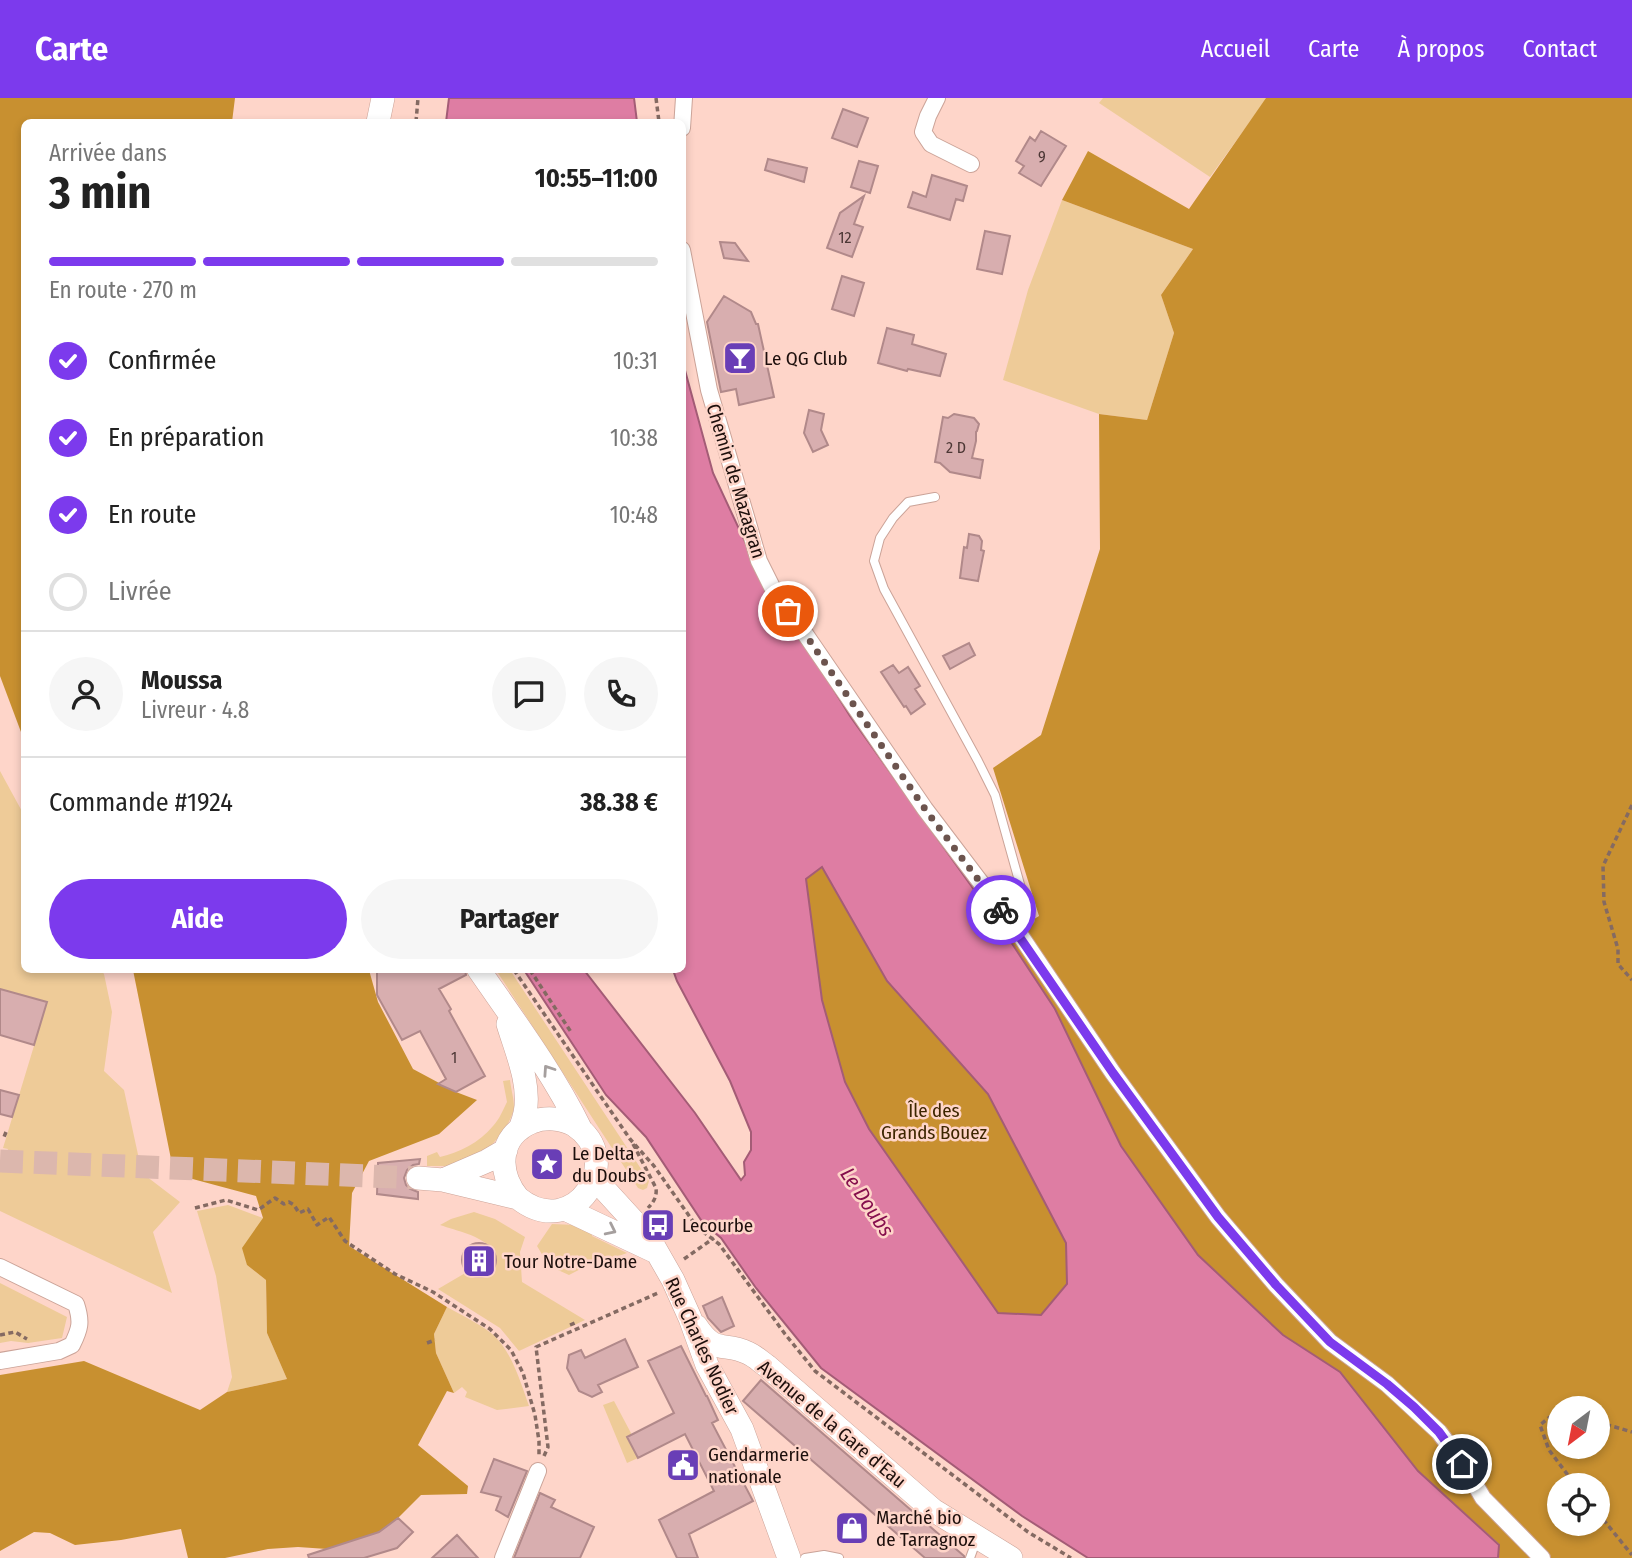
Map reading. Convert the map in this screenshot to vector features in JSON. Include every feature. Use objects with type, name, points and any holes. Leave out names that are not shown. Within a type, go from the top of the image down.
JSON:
[{"type":"main road","points":[[380,119],[383,98]]},
{"type":"main road","points":[[481,973],[553,1077],[580,1130]]},
{"type":"main road","points":[[502,1004],[522,1070],[526,1094],[526,1111],[520,1129]]},
{"type":"main road","points":[[544,1119],[557,1119],[580,1130],[589,1140],[596,1163],[595,1176],[589,1190],[579,1201],[565,1209],[547,1211],[526,1205],[510,1188],[505,1176],[503,1163],[512,1139],[520,1129],[531,1122],[544,1119]]},
{"type":"main road","points":[[443,1180],[506,1150]]},
{"type":"main road","name":"Rue Charles Nodier","points":[[595,1176],[649,1238],[673,1280],[707,1365],[742,1429],[789,1558]]},
{"type":"main road","points":[[418,1178],[443,1180],[518,1198]]},
{"type":"main road","points":[[565,1209],[657,1252]]},
{"type":"main road","name":"Avenue de la Gare d'Eau","points":[[690,1318],[712,1345],[747,1352],[767,1366],[933,1510],[1011,1558]]},
{"type":"street","points":[[683,119],[684,98]]},
{"type":"street","points":[[937,98],[923,132],[931,144],[971,164]]},
{"type":"street","name":"Chemin de Mazagran","points":[[686,271],[709,390],[759,561],[777,597],[925,809],[1016,929],[1113,1073],[1218,1217],[1276,1285],[1330,1342],[1387,1384],[1439,1432],[1483,1498],[1542,1558]]},
{"type":"street","points":[[0,1267],[76,1304],[81,1317],[79,1331],[72,1345],[59,1351],[0,1361]]},
{"type":"street","points":[[503,1558],[538,1471]]},
{"type":"lane","points":[[935,497],[908,502],[880,538],[874,561],[884,589],[995,795],[1030,920],[1016,929]]},
{"type":"lane","points":[[970,1558],[974,1548],[974,1534]]},
{"type":"lane","points":[[805,1558],[824,1555],[839,1558]]},
{"type":"path","points":[[416,119],[418,98]]},
{"type":"path","points":[[656,98],[659,119]]},
{"type":"path","points":[[1632,805],[1603,866],[1604,902],[1618,949],[1618,964],[1632,979]]},
{"type":"path","points":[[516,973],[630,1139],[656,1188],[656,1195],[646,1211]]},
{"type":"path","points":[[532,973],[571,1032]]},
{"type":"path","points":[[6,1132],[6,1138]]},
{"type":"path","points":[[630,1139],[654,1166],[697,1227],[719,1244],[815,1371],[1028,1531],[1071,1558]]},
{"type":"path","points":[[195,1208],[226,1200],[258,1210],[275,1198],[284,1204],[289,1202],[294,1205],[299,1213],[308,1209],[317,1225],[329,1217],[345,1241],[490,1329],[511,1350],[523,1373],[539,1441],[538,1471]]},
{"type":"path","points":[[681,1261],[714,1238]]},
{"type":"path","points":[[538,1471],[548,1447],[536,1347],[658,1293]]},
{"type":"path","points":[[570,1325],[577,1322]]},
{"type":"path","points":[[0,1335],[15,1332],[26,1338],[31,1347]]},
{"type":"path","points":[[427,1343],[435,1340]]},
{"type":"path","points":[[1547,1420],[1540,1426],[1547,1445]]},
{"type":"path","points":[[1610,1426],[1632,1432]]},
{"type":"path","points":[[1610,1528],[1632,1555]]},
{"type":"shaded area","points":[[1103,98],[1267,98],[1210,177],[1099,103]]},
{"type":"shaded area","points":[[1062,200],[1193,249],[1161,295],[1174,333],[1147,420],[1099,414],[1003,380],[1028,290]]},
{"type":"shaded area","points":[[0,771],[21,810],[21,973],[104,974],[112,1012],[104,1071],[124,1090],[142,1173],[180,1202],[153,1232],[172,1293],[0,1211],[0,1172],[8,1149],[3,1148],[47,1003],[0,989]]},
{"type":"shaded area","points":[[498,973],[512,973],[649,1181],[647,1188],[638,1188]]},
{"type":"shaded area","points":[[510,1080],[514,1104],[512,1114],[491,1146],[465,1163],[427,1166],[427,1156],[437,1152],[440,1157],[455,1152],[469,1146],[488,1132],[507,1102],[503,1081]]},
{"type":"shaded area","points":[[228,1205],[263,1218],[247,1265],[266,1280],[267,1333],[287,1379],[227,1392],[232,1377],[216,1276],[197,1211]]},
{"type":"shaded area","points":[[474,1212],[495,1219],[525,1237],[520,1252],[522,1282],[585,1320],[519,1351],[500,1328],[438,1289],[467,1272],[480,1276],[495,1267],[496,1255],[487,1244],[468,1234],[440,1225]]},
{"type":"shaded area","points":[[552,1224],[575,1225],[593,1231],[592,1236],[627,1253],[602,1262],[598,1260],[569,1275],[549,1266],[537,1246]]},
{"type":"shaded area","points":[[0,1283],[67,1317],[62,1338],[28,1343],[0,1343]]},
{"type":"shaded area","points":[[447,1307],[481,1326],[498,1340],[514,1367],[529,1406],[497,1410],[465,1397],[467,1392],[462,1387],[454,1393],[436,1353],[434,1334]]},
{"type":"shaded area","points":[[614,1401],[632,1435],[627,1438],[638,1458],[627,1463],[603,1405]]},
{"type":"green space","points":[[0,98],[235,98],[232,119],[21,119],[21,732],[0,676]]},
{"type":"green space","points":[[1266,98],[1632,98],[1632,1558],[1498,1558],[1499,1544],[1418,1471],[1340,1372],[1283,1335],[1198,1255],[1121,1146],[1055,1009],[1007,936],[1039,916],[993,768],[1041,735],[1100,549],[1099,414],[1147,420],[1174,333],[1161,295],[1193,249],[1062,200],[1088,151],[1189,209]]},
{"type":"green space","name":"Île des Grands Bouez","points":[[823,867],[887,981],[988,1094],[1066,1243],[1067,1284],[1041,1315],[998,1313],[869,1129],[845,1082],[822,1000],[805,879]]},
{"type":"green space","points":[[134,973],[370,973],[378,1002],[413,1069],[477,1100],[439,1134],[369,1161],[352,1193],[349,1246],[447,1307],[434,1334],[436,1353],[454,1393],[447,1391],[418,1445],[468,1486],[467,1494],[421,1495],[393,1523],[379,1532],[327,1549],[298,1547],[268,1549],[225,1558],[188,1558],[181,1529],[75,1545],[50,1533],[34,1532],[0,1551],[0,1375],[84,1361],[200,1410],[227,1392],[287,1379],[267,1333],[266,1280],[247,1265],[242,1248],[263,1218],[256,1196],[174,1174]]},
{"type":"water","points":[[449,98],[634,98],[637,119],[446,119]]},
{"type":"water","name":"Le Doubs","points":[[686,374],[713,473],[754,561],[850,716],[1007,936],[1055,1009],[1121,1146],[1198,1255],[1283,1335],[1340,1372],[1418,1471],[1499,1545],[1498,1558],[1088,1558],[1022,1516],[821,1368],[756,1288],[721,1238],[703,1223],[646,1137],[606,1095],[526,973],[586,973],[695,1113],[741,1180],[745,1175],[744,1162],[751,1150],[751,1132],[730,1081],[674,973],[686,973]],"holes":[[[822,867],[887,981],[988,1094],[1066,1243],[1067,1284],[1041,1315],[998,1313],[869,1129],[845,1082],[822,1000],[806,879]]]},
{"type":"building","points":[[843,109],[868,118],[857,147],[832,138]]},
{"type":"building","points":[[1041,131],[1066,146],[1041,186],[1019,173],[1024,166],[1016,161],[1030,137],[1035,141]]},
{"type":"building","points":[[768,159],[807,168],[804,182],[765,170]]},
{"type":"building","points":[[859,161],[878,166],[870,193],[851,187]]},
{"type":"building","points":[[932,175],[967,186],[963,201],[956,199],[950,220],[908,207],[913,192],[926,197]]},
{"type":"building","points":[[864,196],[854,224],[863,227],[852,257],[827,248],[840,213]]},
{"type":"building","points":[[985,231],[1010,236],[1002,274],[977,269]]},
{"type":"building","points":[[720,242],[735,243],[748,261],[724,258]]},
{"type":"building","points":[[842,276],[864,283],[854,316],[832,309]]},
{"type":"building","name":"Le QG Club","points":[[724,296],[751,312],[758,324],[774,397],[739,405],[736,389],[721,392],[707,322]]},
{"type":"building","points":[[887,328],[914,335],[912,344],[946,354],[940,376],[878,363]]},
{"type":"building","points":[[809,410],[824,414],[821,430],[828,445],[813,452],[804,433]]},
{"type":"building","points":[[954,414],[974,418],[979,424],[972,458],[983,460],[980,478],[950,472],[935,462],[943,417],[948,418]]},
{"type":"building","points":[[969,534],[979,536],[982,541],[981,550],[984,551],[978,581],[960,578],[964,547],[967,548]]},
{"type":"building","points":[[969,643],[975,655],[950,669],[943,656]]},
{"type":"building","points":[[893,665],[899,673],[908,667],[920,686],[915,689],[925,704],[911,714],[881,672]]},
{"type":"building","points":[[377,973],[466,973],[439,989],[485,1076],[456,1092],[438,1084],[446,1079],[420,1031],[402,1040],[377,995]]},
{"type":"building","points":[[0,989],[47,1002],[34,1045],[0,1035]]},
{"type":"building","points":[[0,1090],[19,1095],[12,1117],[0,1114]]},
{"type":"building","points":[[420,1159],[419,1164],[407,1170],[404,1178],[410,1189],[418,1192],[418,1199],[377,1194],[378,1163]]},
{"type":"building","name":"Tour Notre-Dame","points":[[479,1243],[491,1248],[496,1260],[491,1272],[479,1277],[467,1272],[462,1260],[467,1248]]},
{"type":"building","points":[[722,1297],[734,1326],[721,1332],[708,1318],[703,1306]]},
{"type":"building","points":[[625,1339],[638,1367],[598,1385],[602,1392],[592,1397],[579,1391],[567,1368],[569,1355],[581,1350],[585,1358]]},
{"type":"building","points":[[681,1346],[718,1420],[712,1423],[753,1501],[689,1534],[698,1558],[677,1558],[659,1520],[714,1491],[685,1434],[638,1458],[627,1437],[674,1413],[648,1361]]},
{"type":"building","points":[[761,1380],[964,1558],[925,1558],[743,1401]]},
{"type":"building","points":[[494,1459],[527,1471],[508,1517],[496,1510],[501,1497],[481,1492]]},
{"type":"building","points":[[540,1493],[555,1500],[551,1507],[594,1527],[580,1558],[514,1558]]},
{"type":"building","points":[[398,1518],[413,1532],[397,1548],[364,1558],[309,1558],[308,1555],[379,1532]]},
{"type":"building","points":[[457,1535],[478,1558],[432,1558]]},
{"type":"tunnel","points":[[0,1161],[418,1178]]},
{"type":"way so far","points":[[788,611],[925,809],[1001,910]]},
{"type":"place","name":"Le QG Club","points":[[740,358]]},
{"type":"place","name":"Le Delta du Doubs","points":[[547,1164]]},
{"type":"place","name":"Lecourbe","points":[[658,1225]]},
{"type":"place","name":"Tour Notre-Dame","points":[[479,1261]]},
{"type":"place","name":"Gendarmerie nationale","points":[[683,1465]]},
{"type":"place","name":"Marché bio de Tarragnoz","points":[[852,1528]]},
{"type":"route","points":[[1001,910],[1113,1073],[1218,1217],[1276,1285],[1330,1342],[1414,1407],[1439,1432],[1462,1464]]}]
